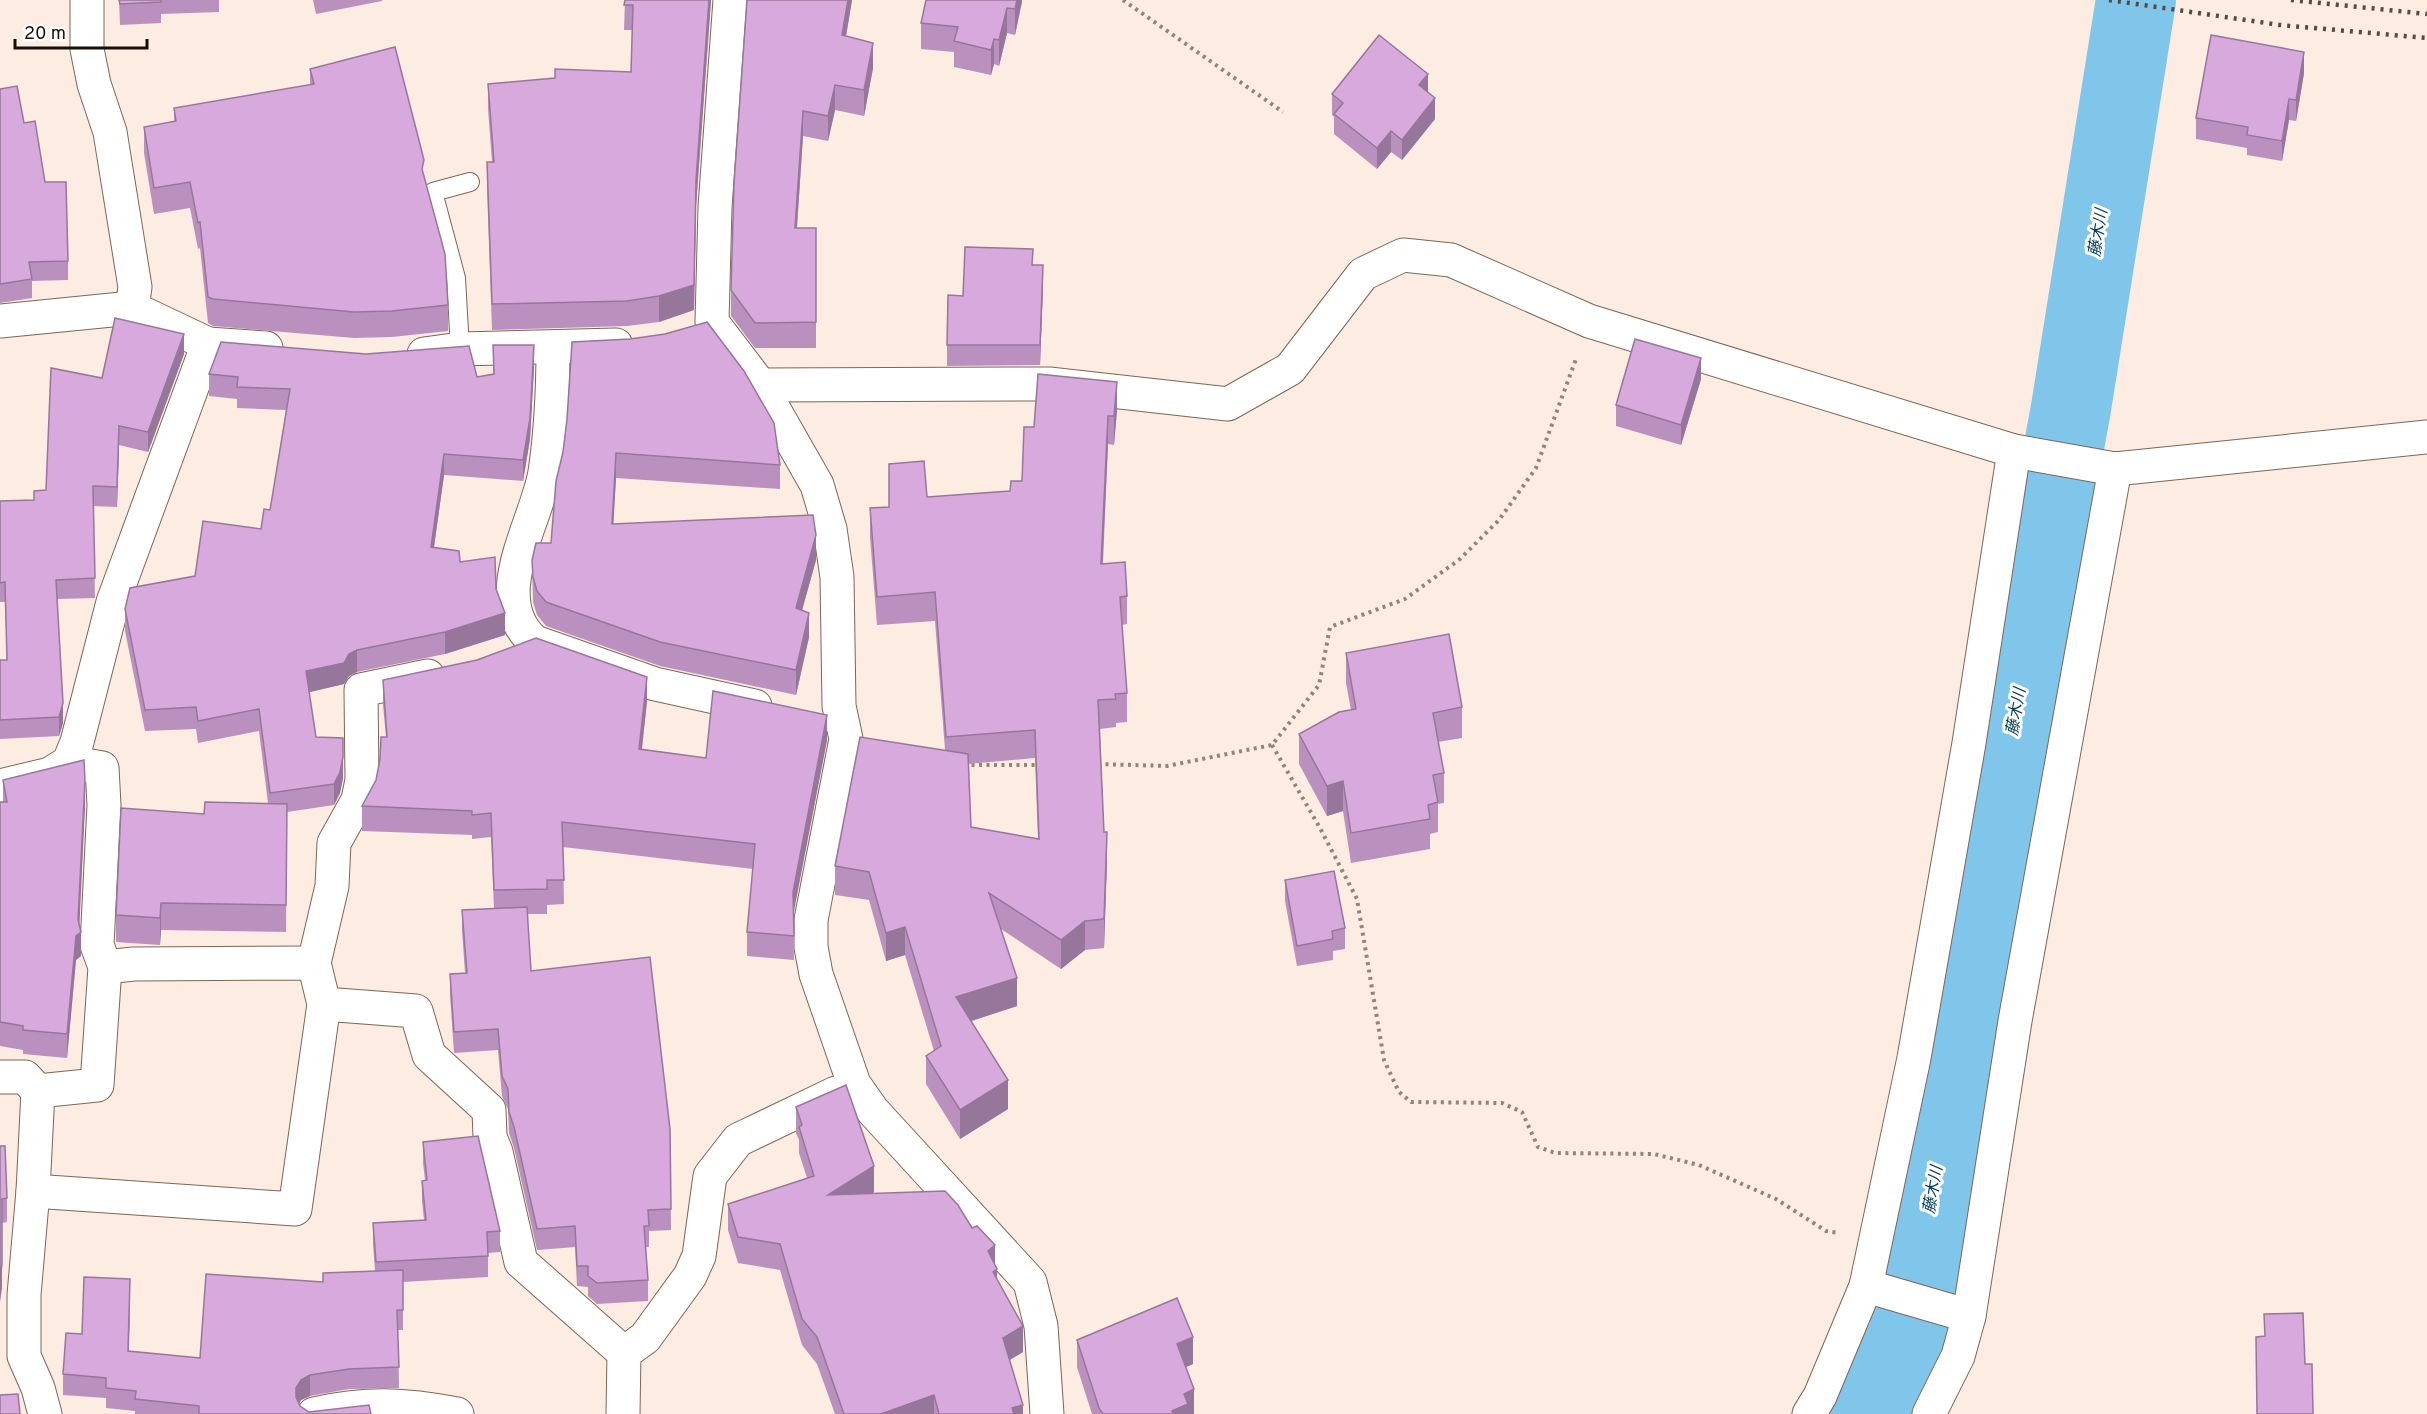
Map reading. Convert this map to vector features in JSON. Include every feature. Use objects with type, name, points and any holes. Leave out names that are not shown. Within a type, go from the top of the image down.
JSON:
[{"type":"street","points":[[87,0],[87,50],[94,84],[110,132],[135,287],[132,308]]},
{"type":"street","points":[[730,0],[715,207],[712,322],[760,385],[817,485],[830,529],[837,577],[839,706],[830,722],[846,739],[811,920],[811,947],[816,974],[854,1084],[873,1111],[1030,1282],[1041,1326],[1047,1414]]},
{"type":"street","points":[[760,385],[1050,384],[1228,405],[1290,369],[1363,274],[1403,255],[1450,260],[1589,321],[2024,453],[2107,468],[2427,437]]},
{"type":"street","points":[[0,321],[132,308],[208,344],[298,352]]},
{"type":"street","points":[[683,336],[703,329],[712,322]]},
{"type":"street","points":[[397,357],[460,349],[553,348],[642,342]]},
{"type":"street","points":[[0,786],[50,774],[69,762],[77,742],[113,602],[208,344]]},
{"type":"street","points":[[553,348],[550,422],[544,475],[514,571],[513,589],[516,610],[525,633],[523,648],[655,684],[782,712]]},
{"type":"street","points":[[1809,1414],[1820,1396],[1868,1286],[1875,1240],[1914,1058],[1969,743],[2024,453]]},
{"type":"street","points":[[1929,1414],[1958,1356],[1967,1316],[2107,468]]},
{"type":"street","points":[[33,1191],[295,1209],[324,1004],[314,963],[332,886],[334,843],[358,800],[362,780],[361,690],[460,670]]},
{"type":"street","points":[[38,1090],[98,1085],[105,967],[97,945],[104,805],[102,768],[69,762]]},
{"type":"street","points":[[105,967],[134,964],[314,963]]},
{"type":"street","points":[[324,1004],[416,1011],[429,1055],[489,1110],[490,1137],[496,1152],[521,1262],[624,1353]]},
{"type":"street","points":[[0,1077],[25,1077],[38,1090],[33,1191],[24,1295],[24,1356],[32,1372],[45,1414]]},
{"type":"street","points":[[624,1353],[645,1338],[690,1276],[699,1256],[710,1176],[738,1140],[854,1084]]},
{"type":"street","points":[[1868,1286],[1967,1316]]},
{"type":"street","points":[[622,1414],[624,1353]]},
{"type":"street","points":[[0,1365],[32,1372]]},
{"type":"street","points":[[314,1414],[364,1405],[409,1406],[457,1414]]},
{"type":"lane","points":[[460,349],[456,278],[433,192],[470,182]]},
{"type":"path","points":[[1123,0],[1283,112]]},
{"type":"path","points":[[1095,764],[1167,766],[1272,745],[1319,685],[1330,627],[1405,599],[1460,559],[1499,520],[1536,468],[1589,321]]},
{"type":"path","points":[[1272,745],[1320,828],[1357,899],[1384,1060],[1398,1092],[1411,1102],[1502,1103],[1522,1112],[1539,1147],[1555,1153],[1654,1154],[1699,1165],[1776,1199],[1826,1231],[1875,1240]]},
{"type":"path","points":[[957,763],[968,766],[1049,765]]},
{"type":"building","points":[[119,0],[161,0],[161,2],[120,4]]},
{"type":"building","points":[[625,0],[709,0],[696,180],[694,285],[659,296],[627,301],[492,304],[487,162],[494,162],[488,84],[555,78],[555,69],[631,72],[633,5],[624,5]]},
{"type":"building","points":[[747,0],[848,0],[842,35],[873,43],[864,90],[835,85],[828,116],[803,111],[795,228],[816,228],[816,322],[755,323],[731,290],[734,183]]},
{"type":"building","points":[[926,0],[1017,0],[1015,9],[1007,8],[999,40],[994,39],[991,50],[954,41],[958,27],[921,23]]},
{"type":"building","points":[[1379,35],[1428,74],[1419,85],[1435,98],[1402,140],[1391,131],[1377,148],[1334,114],[1343,103],[1332,94]]},
{"type":"building","points":[[2211,35],[2304,52],[2296,100],[2289,99],[2282,141],[2247,135],[2248,127],[2196,118]]},
{"type":"building","points":[[395,47],[424,160],[422,169],[445,254],[448,305],[392,311],[354,312],[208,297],[200,222],[198,223],[190,182],[154,188],[144,127],[176,121],[174,108],[314,84],[310,69]]},
{"type":"building","points":[[17,86],[24,123],[35,121],[45,182],[66,182],[68,261],[29,262],[32,279],[0,284],[0,89]]},
{"type":"building","points":[[965,247],[1033,249],[1032,265],[1043,265],[1040,345],[947,345],[948,295],[963,296]]},
{"type":"building","points":[[115,318],[184,334],[148,432],[119,426],[117,487],[93,486],[95,578],[56,580],[63,703],[59,717],[0,720],[0,660],[7,660],[5,582],[0,583],[0,501],[34,500],[34,491],[46,490],[51,368],[102,378]]},
{"type":"building","points":[[707,322],[744,371],[774,423],[780,465],[616,453],[612,524],[813,515],[816,535],[796,608],[809,613],[796,670],[660,642],[546,602],[537,591],[533,577],[532,560],[536,543],[551,543],[556,481],[563,452],[567,419],[572,342],[630,339],[665,334]]},
{"type":"building","points":[[1635,339],[1701,358],[1681,425],[1616,405]]},
{"type":"building","points":[[221,342],[366,354],[469,346],[477,377],[494,374],[493,345],[534,345],[530,418],[523,460],[444,454],[431,547],[459,551],[460,562],[495,557],[496,589],[505,613],[445,632],[357,650],[349,654],[344,663],[306,671],[316,737],[343,738],[343,757],[340,772],[334,784],[270,793],[259,709],[198,721],[196,707],[145,710],[125,609],[130,588],[195,576],[203,521],[261,529],[264,509],[270,510],[290,389],[237,387],[238,377],[209,374]]},
{"type":"building","points":[[1038,374],[1117,382],[1114,416],[1108,416],[1101,564],[1125,562],[1127,596],[1120,597],[1127,693],[1115,694],[1116,699],[1098,700],[1104,832],[1107,832],[1104,919],[1085,921],[1061,940],[989,893],[1017,978],[956,997],[1008,1080],[960,1110],[926,1056],[941,1046],[905,927],[886,933],[869,872],[835,866],[860,737],[968,754],[971,827],[1039,839],[1035,730],[946,737],[935,592],[877,597],[870,508],[889,507],[889,464],[924,461],[927,497],[1010,491],[1011,481],[1022,481],[1024,427],[1034,427]]},
{"type":"building","points":[[1449,634],[1462,707],[1433,713],[1444,773],[1433,775],[1438,802],[1428,805],[1430,819],[1351,833],[1343,781],[1327,786],[1299,734],[1339,712],[1356,709],[1346,653]]},
{"type":"building","points":[[536,638],[647,677],[639,749],[706,758],[713,691],[827,715],[793,892],[794,936],[747,932],[755,844],[562,822],[564,880],[547,880],[547,889],[494,890],[491,813],[472,815],[472,811],[362,806],[376,780],[381,737],[387,737],[383,680],[477,660]]},
{"type":"building","points":[[84,760],[78,920],[81,932],[76,936],[67,1034],[23,1030],[23,1026],[0,1022],[0,802],[7,802],[3,780]]},
{"type":"building","points":[[205,802],[287,804],[286,905],[161,903],[160,918],[116,915],[121,808],[204,814]]},
{"type":"building","points":[[1334,871],[1345,928],[1332,931],[1333,939],[1297,946],[1285,880]]},
{"type":"building","points":[[527,907],[531,971],[650,957],[670,1129],[671,1209],[648,1210],[649,1226],[644,1226],[648,1280],[597,1283],[588,1276],[588,1266],[577,1266],[575,1226],[537,1229],[509,1112],[508,1089],[502,1076],[498,1029],[454,1032],[450,974],[467,973],[462,910]]},
{"type":"building","points":[[846,1085],[874,1166],[828,1195],[945,1191],[958,1205],[972,1228],[977,1226],[995,1245],[988,1251],[997,1269],[993,1272],[1023,1326],[1003,1338],[1023,1405],[1012,1408],[1014,1414],[939,1414],[934,1395],[881,1414],[844,1414],[817,1337],[802,1319],[780,1244],[738,1237],[728,1204],[814,1176],[799,1127],[802,1125],[796,1107]]},
{"type":"building","points":[[478,1136],[500,1231],[487,1232],[488,1256],[376,1262],[373,1223],[426,1220],[422,1181],[427,1180],[423,1142]]},
{"type":"building","points":[[0,1146],[5,1146],[7,1198],[2,1199],[0,1278]]},
{"type":"building","points":[[403,1270],[403,1310],[397,1310],[399,1367],[349,1369],[310,1375],[301,1380],[296,1388],[296,1397],[300,1406],[309,1412],[369,1405],[371,1414],[199,1414],[199,1406],[135,1399],[136,1391],[106,1388],[106,1378],[63,1374],[66,1333],[82,1334],[84,1277],[130,1279],[128,1351],[200,1358],[206,1274],[323,1282],[323,1273]]},
{"type":"building","points":[[1177,1298],[1193,1337],[1177,1344],[1194,1389],[1184,1394],[1188,1404],[1172,1411],[1173,1414],[1103,1414],[1077,1340]]},
{"type":"building","points":[[2303,1313],[2305,1364],[2312,1364],[2313,1414],[2257,1414],[2256,1337],[2265,1336],[2264,1314]]},
{"type":"building","points":[[18,1394],[20,1414],[0,1414],[0,1395]]},
{"type":"waterway","name":"藤木川","points":[[1868,1414],[1908,1336],[1997,815],[2071,408],[2136,0]]},
{"type":"railway","points":[[2109,0],[2280,25],[2427,38]]},
{"type":"railway","points":[[2291,0],[2427,14]]}]
